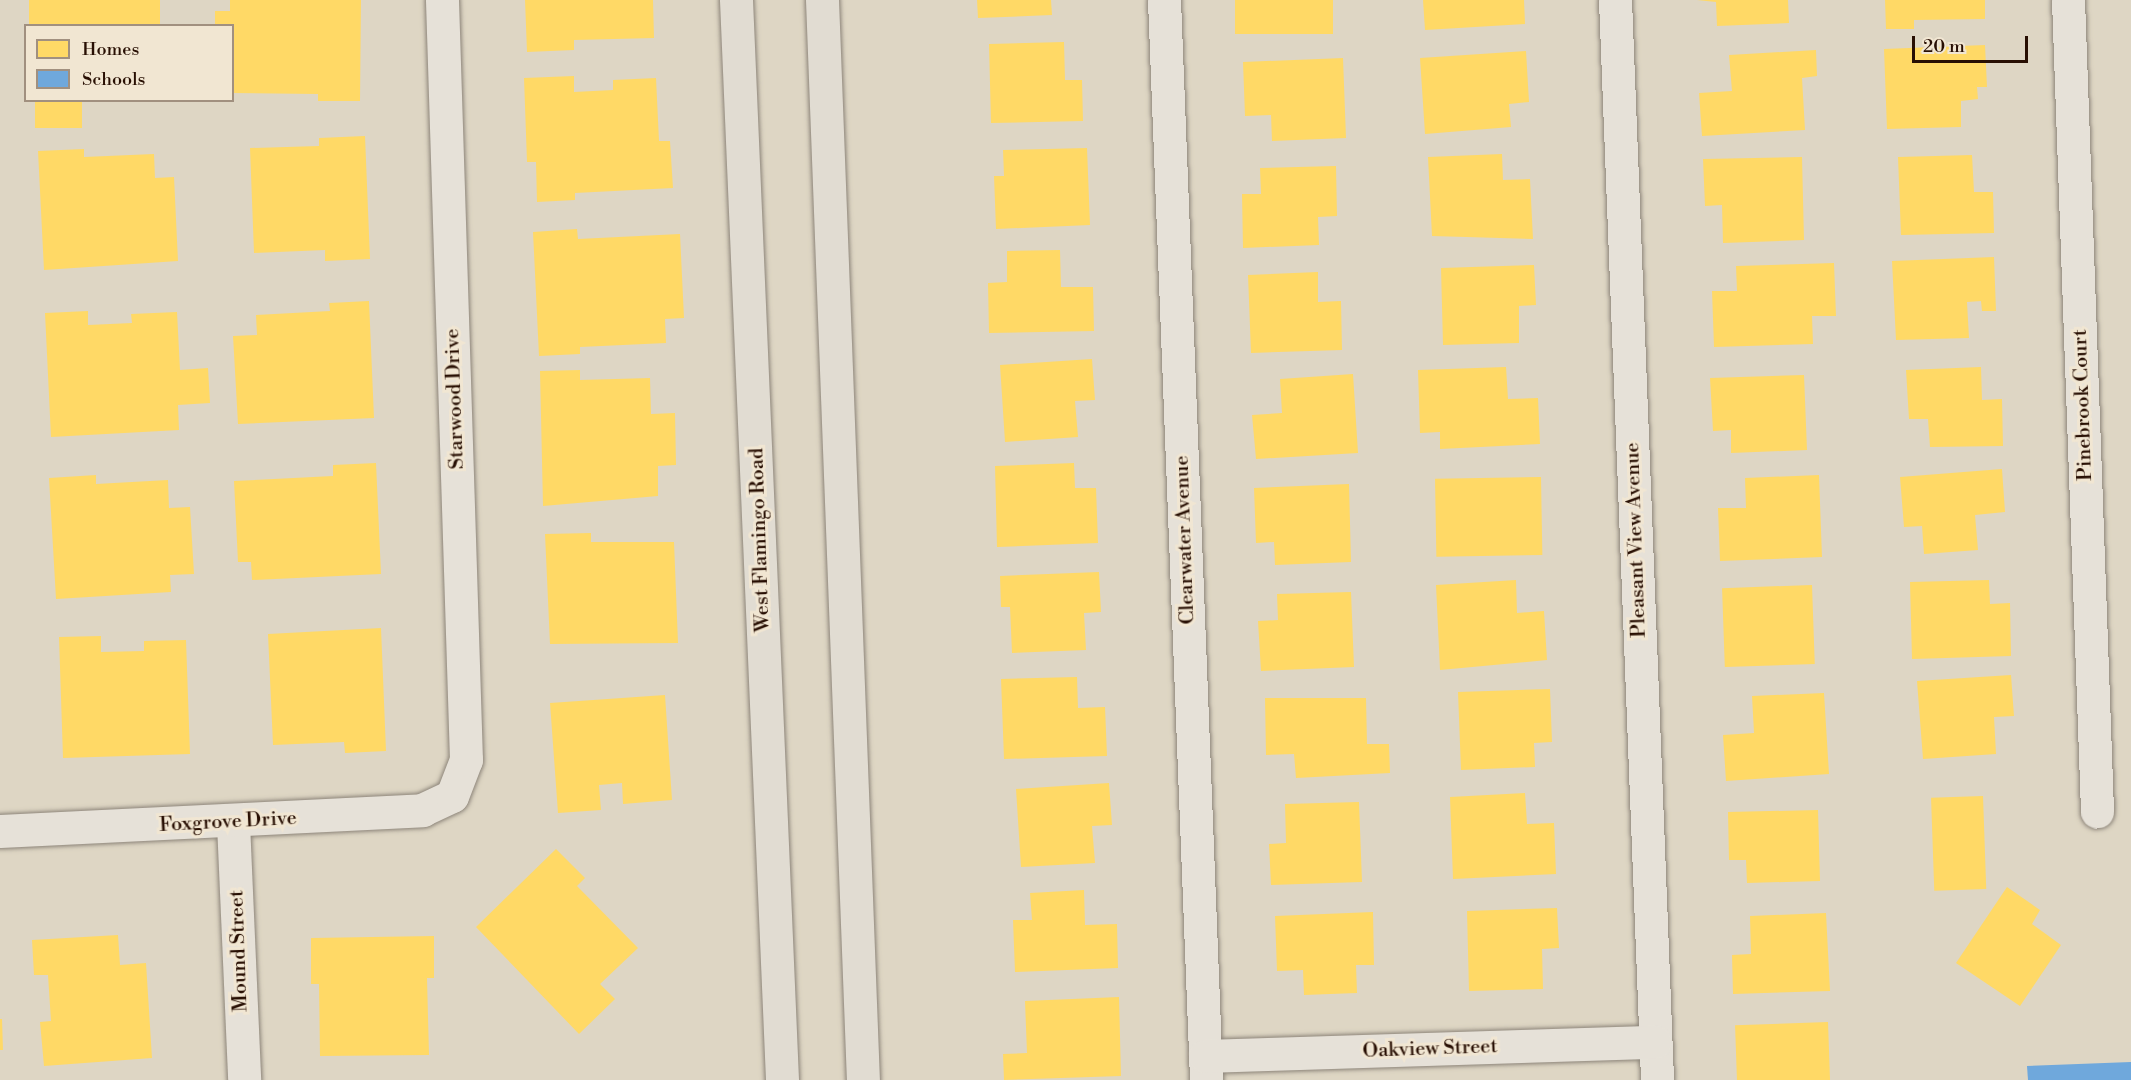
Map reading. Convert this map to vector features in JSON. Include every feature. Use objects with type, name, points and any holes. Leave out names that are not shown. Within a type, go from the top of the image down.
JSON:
[{"type":"main road","name":"West Flamingo Road","points":[[736,0],[782,1080]]},
{"type":"main road","points":[[822,0],[863,1080]]},
{"type":"street","name":"Starwood Drive","points":[[442,0],[466,759],[452,796]]},
{"type":"street","name":"Clearwater Avenue","points":[[1164,0],[1205,1068]]},
{"type":"street","name":"Pleasant View Avenue","points":[[1615,0],[1657,1080]]},
{"type":"street","name":"Pinebrook Court","points":[[2068,0],[2097,811]]},
{"type":"street","name":"Foxgrove Drive","points":[[0,831],[233,823],[422,810],[452,796]]},
{"type":"street","name":"Mound Street","points":[[233,823],[244,1080]]},
{"type":"street","name":"Oakview Street","points":[[1205,1068],[1656,1042]]},
{"type":"building: Homes","points":[[29,0],[160,0],[160,24],[29,24]]},
{"type":"building: Homes","points":[[230,0],[361,0],[360,101],[318,101],[318,94],[234,93],[234,24],[215,24],[215,11],[230,11]]},
{"type":"building: Homes","points":[[525,0],[653,0],[654,38],[574,40],[574,50],[527,52]]},
{"type":"building: Homes","points":[[977,0],[1051,0],[1052,15],[978,18]]},
{"type":"building: Homes","points":[[1235,0],[1333,0],[1333,34],[1235,34]]},
{"type":"building: Homes","points":[[1423,0],[1524,0],[1525,24],[1425,30]]},
{"type":"building: Homes","points":[[1697,0],[1788,0],[1789,23],[1717,26],[1716,2]]},
{"type":"building: Homes","points":[[1885,0],[1985,0],[1985,19],[1914,20],[1914,29],[1886,29]]},
{"type":"building: Homes","points":[[1064,42],[1065,80],[1082,80],[1083,121],[991,123],[989,44]]},
{"type":"building: Homes","points":[[1985,45],[1987,87],[1977,87],[1978,99],[1961,101],[1961,127],[1887,129],[1884,49]]},
{"type":"building: Homes","points":[[1816,50],[1817,76],[1802,78],[1805,130],[1702,136],[1699,93],[1732,91],[1729,55]]},
{"type":"building: Homes","points":[[1526,51],[1529,102],[1509,104],[1511,127],[1425,134],[1420,58]]},
{"type":"building: Homes","points":[[1343,58],[1346,138],[1272,141],[1271,115],[1245,116],[1243,62]]},
{"type":"building: Homes","points":[[574,76],[574,92],[613,90],[613,80],[656,78],[659,141],[670,141],[673,188],[575,193],[575,200],[537,202],[536,162],[527,162],[524,78]]},
{"type":"building: Homes","points":[[35,102],[82,102],[82,128],[35,128]]},
{"type":"building: Homes","points":[[365,136],[370,259],[325,261],[325,250],[254,253],[250,148],[319,146],[319,138]]},
{"type":"building: Homes","points":[[1087,148],[1090,225],[996,229],[994,176],[1004,176],[1003,150]]},
{"type":"building: Homes","points":[[84,149],[84,157],[154,154],[155,178],[174,177],[178,261],[44,270],[38,151]]},
{"type":"building: Homes","points":[[1502,154],[1503,180],[1530,179],[1533,239],[1432,236],[1428,157]]},
{"type":"building: Homes","points":[[1972,155],[1974,192],[1993,192],[1994,233],[1901,235],[1898,157]]},
{"type":"building: Homes","points":[[1802,157],[1804,240],[1723,243],[1722,205],[1705,206],[1703,159]]},
{"type":"building: Homes","points":[[1336,166],[1337,216],[1318,217],[1319,245],[1243,248],[1242,194],[1261,194],[1260,168]]},
{"type":"building: Homes","points":[[577,229],[578,239],[680,234],[684,318],[665,319],[666,343],[580,347],[580,354],[539,356],[533,232]]},
{"type":"building: Homes","points":[[1060,250],[1061,287],[1093,287],[1094,331],[989,333],[988,283],[1007,282],[1007,251]]},
{"type":"building: Homes","points":[[1994,257],[1996,311],[1982,311],[1981,301],[1967,302],[1969,338],[1896,340],[1892,261]]},
{"type":"building: Homes","points":[[1834,263],[1836,316],[1812,316],[1813,344],[1714,347],[1712,291],[1737,291],[1736,266]]},
{"type":"building: Homes","points":[[1534,265],[1536,305],[1519,306],[1519,343],[1443,345],[1441,268]]},
{"type":"building: Homes","points":[[1318,272],[1318,302],[1341,301],[1342,350],[1251,353],[1248,275]]},
{"type":"building: Homes","points":[[369,301],[374,418],[238,424],[233,336],[257,335],[256,315],[330,311],[329,303]]},
{"type":"building: Homes","points":[[88,311],[88,325],[132,323],[131,314],[177,312],[180,370],[208,368],[210,403],[178,405],[179,430],[51,437],[45,313]]},
{"type":"building: Homes","points":[[1092,359],[1095,400],[1075,401],[1078,437],[1005,442],[1000,365]]},
{"type":"building: Homes","points":[[1506,367],[1508,399],[1538,398],[1540,444],[1440,449],[1440,432],[1420,433],[1418,370]]},
{"type":"building: Homes","points":[[1981,367],[1982,400],[2002,399],[2003,446],[1930,447],[1928,419],[1909,419],[1906,370]]},
{"type":"building: Homes","points":[[580,370],[580,380],[650,378],[651,414],[675,413],[676,465],[658,466],[658,496],[543,506],[540,371]]},
{"type":"building: Homes","points":[[1353,374],[1358,453],[1256,459],[1252,415],[1282,413],[1280,379]]},
{"type":"building: Homes","points":[[1804,375],[1807,450],[1731,453],[1731,430],[1713,431],[1710,378]]},
{"type":"building: Homes","points":[[376,463],[381,574],[252,580],[251,562],[238,562],[234,481],[333,476],[333,465]]},
{"type":"building: Homes","points":[[1074,463],[1075,488],[1096,488],[1098,543],[997,547],[995,466]]},
{"type":"building: Homes","points":[[2002,469],[2005,512],[1975,515],[1978,550],[1924,554],[1922,526],[1904,527],[1900,477]]},
{"type":"building: Homes","points":[[96,475],[96,484],[168,480],[169,508],[190,507],[194,574],[170,575],[171,592],[56,599],[49,478]]},
{"type":"building: Homes","points":[[1819,475],[1822,557],[1720,561],[1718,508],[1746,508],[1745,478]]},
{"type":"building: Homes","points":[[1541,477],[1542,555],[1436,557],[1435,479]]},
{"type":"building: Homes","points":[[1349,484],[1351,562],[1275,565],[1274,542],[1256,543],[1254,488]]},
{"type":"building: Homes","points":[[591,533],[591,542],[674,542],[678,643],[550,644],[545,534]]},
{"type":"building: Homes","points":[[1099,572],[1101,612],[1084,613],[1086,650],[1012,653],[1010,607],[1001,607],[1000,576]]},
{"type":"building: Homes","points":[[1516,580],[1517,613],[1544,611],[1547,660],[1440,670],[1436,585]]},
{"type":"building: Homes","points":[[1989,580],[1990,604],[2010,603],[2011,656],[1912,659],[1910,582]]},
{"type":"building: Homes","points":[[1812,585],[1815,664],[1725,667],[1722,588]]},
{"type":"building: Homes","points":[[1351,592],[1354,667],[1261,671],[1258,621],[1278,620],[1277,594]]},
{"type":"building: Homes","points":[[381,628],[386,751],[345,753],[344,742],[273,745],[268,634]]},
{"type":"building: Homes","points":[[101,636],[101,652],[144,651],[144,641],[186,640],[190,754],[63,758],[59,637]]},
{"type":"building: Homes","points":[[2011,675],[2014,716],[1994,717],[1996,754],[1923,759],[1917,681]]},
{"type":"building: Homes","points":[[1077,677],[1078,708],[1105,707],[1107,756],[1004,759],[1001,679]]},
{"type":"building: Homes","points":[[1550,689],[1552,742],[1534,743],[1535,767],[1461,770],[1458,692]]},
{"type":"building: Homes","points":[[1824,693],[1829,774],[1726,781],[1723,735],[1754,733],[1752,696]]},
{"type":"building: Homes","points":[[665,695],[672,800],[623,804],[622,783],[599,785],[601,810],[558,813],[550,703]]},
{"type":"building: Homes","points":[[1265,698],[1366,698],[1367,744],[1389,744],[1390,773],[1296,778],[1294,754],[1266,755]]},
{"type":"building: Homes","points":[[1109,783],[1112,825],[1092,826],[1095,863],[1021,867],[1016,789]]},
{"type":"building: Homes","points":[[1525,793],[1527,824],[1554,823],[1556,874],[1453,879],[1450,797]]},
{"type":"building: Homes","points":[[1983,796],[1986,889],[1934,891],[1931,798]]},
{"type":"building: Homes","points":[[1359,802],[1362,882],[1271,885],[1269,844],[1286,843],[1285,804]]},
{"type":"building: Homes","points":[[1818,810],[1820,881],[1747,883],[1746,860],[1729,860],[1728,812]]},
{"type":"building: Homes","points":[[556,849],[585,878],[577,886],[638,948],[600,984],[615,999],[579,1034],[476,927]]},
{"type":"building: Homes","points":[[2007,887],[2040,910],[2032,924],[2061,945],[2020,1006],[1956,963]]},
{"type":"building: Homes","points":[[1084,890],[1085,925],[1117,924],[1118,968],[1015,972],[1013,920],[1032,920],[1030,893]]},
{"type":"building: Homes","points":[[1557,908],[1559,948],[1542,949],[1543,989],[1469,991],[1467,911]]},
{"type":"building: Homes","points":[[1373,912],[1374,965],[1356,965],[1357,993],[1304,995],[1303,970],[1277,971],[1275,916]]},
{"type":"building: Homes","points":[[1826,913],[1830,991],[1733,994],[1732,955],[1751,954],[1750,916]]},
{"type":"building: Homes","points":[[118,935],[120,965],[146,963],[152,1058],[44,1066],[40,1022],[51,1021],[48,975],[34,975],[32,940]]},
{"type":"building: Homes","points":[[434,936],[434,978],[427,978],[429,1055],[320,1056],[319,984],[311,984],[311,938]]},
{"type":"building: Homes","points":[[1119,997],[1121,1076],[1004,1080],[1003,1054],[1027,1053],[1025,1001]]},
{"type":"building: Homes","points":[[0,1019],[2,1019],[3,1050],[0,1050]]},
{"type":"building: Homes","points":[[1828,1022],[1830,1080],[1737,1080],[1735,1025]]},
{"type":"building: Schools","points":[[2131,1062],[2131,1080],[2028,1080],[2027,1066]]}]
